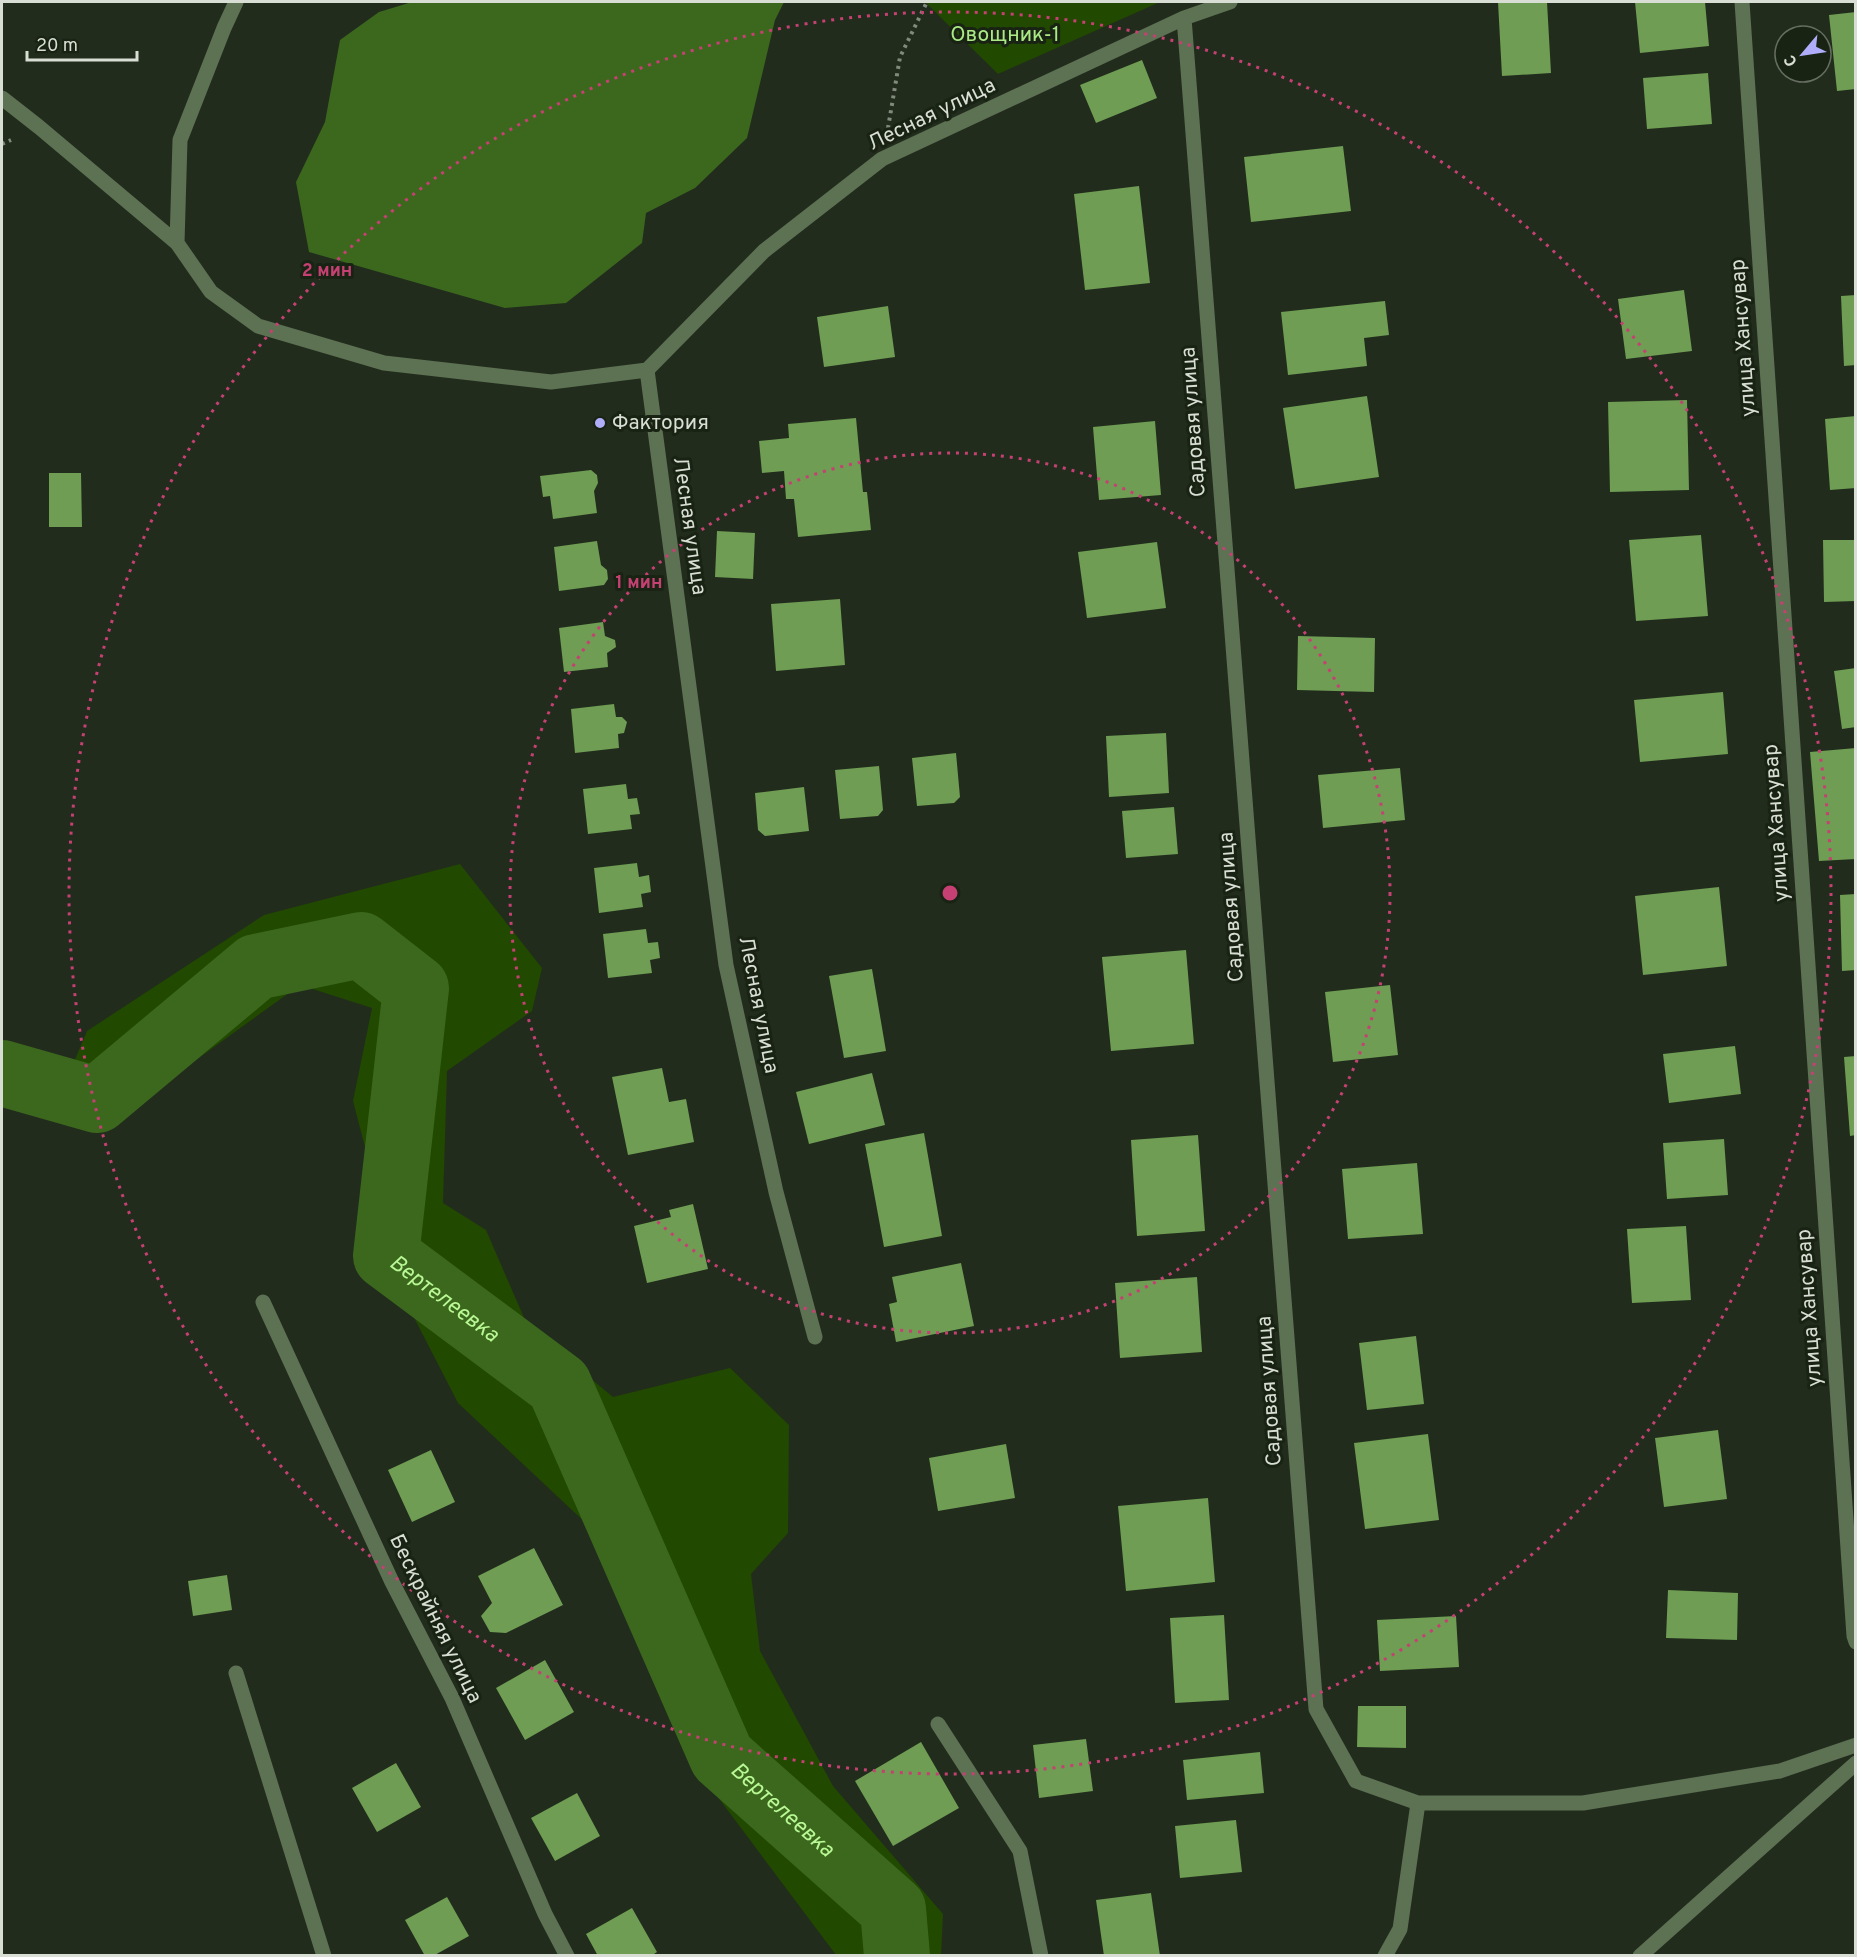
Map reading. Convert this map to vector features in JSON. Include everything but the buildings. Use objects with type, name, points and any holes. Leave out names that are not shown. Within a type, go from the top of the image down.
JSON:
[{"type":"street","points":[[177,243],[180,140],[236,2]]},
{"type":"street","name":"Лесная улица","points":[[815,1337],[776,1192],[726,965],[647,370],[764,251],[882,159],[1184,18],[1230,2]]},
{"type":"street","name":"улица Хансувар","points":[[1742,2],[1856,1642]]},
{"type":"street","name":"Садовая улица","points":[[1184,18],[1316,1709],[1356,1781],[1418,1803]]},
{"type":"street","points":[[2,98],[177,243],[212,292],[258,326],[384,363],[551,382],[647,370]]},
{"type":"street","name":"Бескрайняя улица","points":[[263,1302],[392,1582],[452,1698],[545,1914],[567,1956]]},
{"type":"street","points":[[236,1673],[324,1956]]},
{"type":"street","points":[[938,1724],[1020,1851],[1041,1956]]},
{"type":"street","points":[[1385,1956],[1400,1929],[1418,1803],[1583,1803],[1780,1771],[1856,1745]]},
{"type":"street","points":[[1640,1956],[1856,1763]]},
{"type":"path","points":[[882,159],[900,57],[927,2]]},
{"type":"green space","name":"Овощник-1","points":[[925,2],[1160,2],[998,74]]},
{"type":"green space","points":[[460,864],[542,968],[532,1011],[447,1071],[443,1203],[486,1230],[528,1327],[613,1397],[730,1368],[789,1425],[788,1533],[751,1574],[760,1651],[833,1786],[943,1914],[941,1955],[836,1955],[711,1788],[639,1573],[458,1403],[405,1300],[353,1101],[372,1008],[300,985],[189,1065],[71,1069],[87,1031],[264,915]]},
{"type":"shaded area","points":[[412,2],[784,2],[775,20],[747,138],[695,188],[646,213],[642,243],[566,303],[505,308],[309,252],[296,182],[325,122],[340,40],[379,12]]},
{"type":"waterway","name":"Вертелеевка","points":[[2,1073],[97,1100],[256,967],[361,945],[416,988],[386,1256],[559,1385],[722,1757],[893,1909],[897,1956]]},
{"type":"place","name":"Фактория","points":[[600,423]]}]
